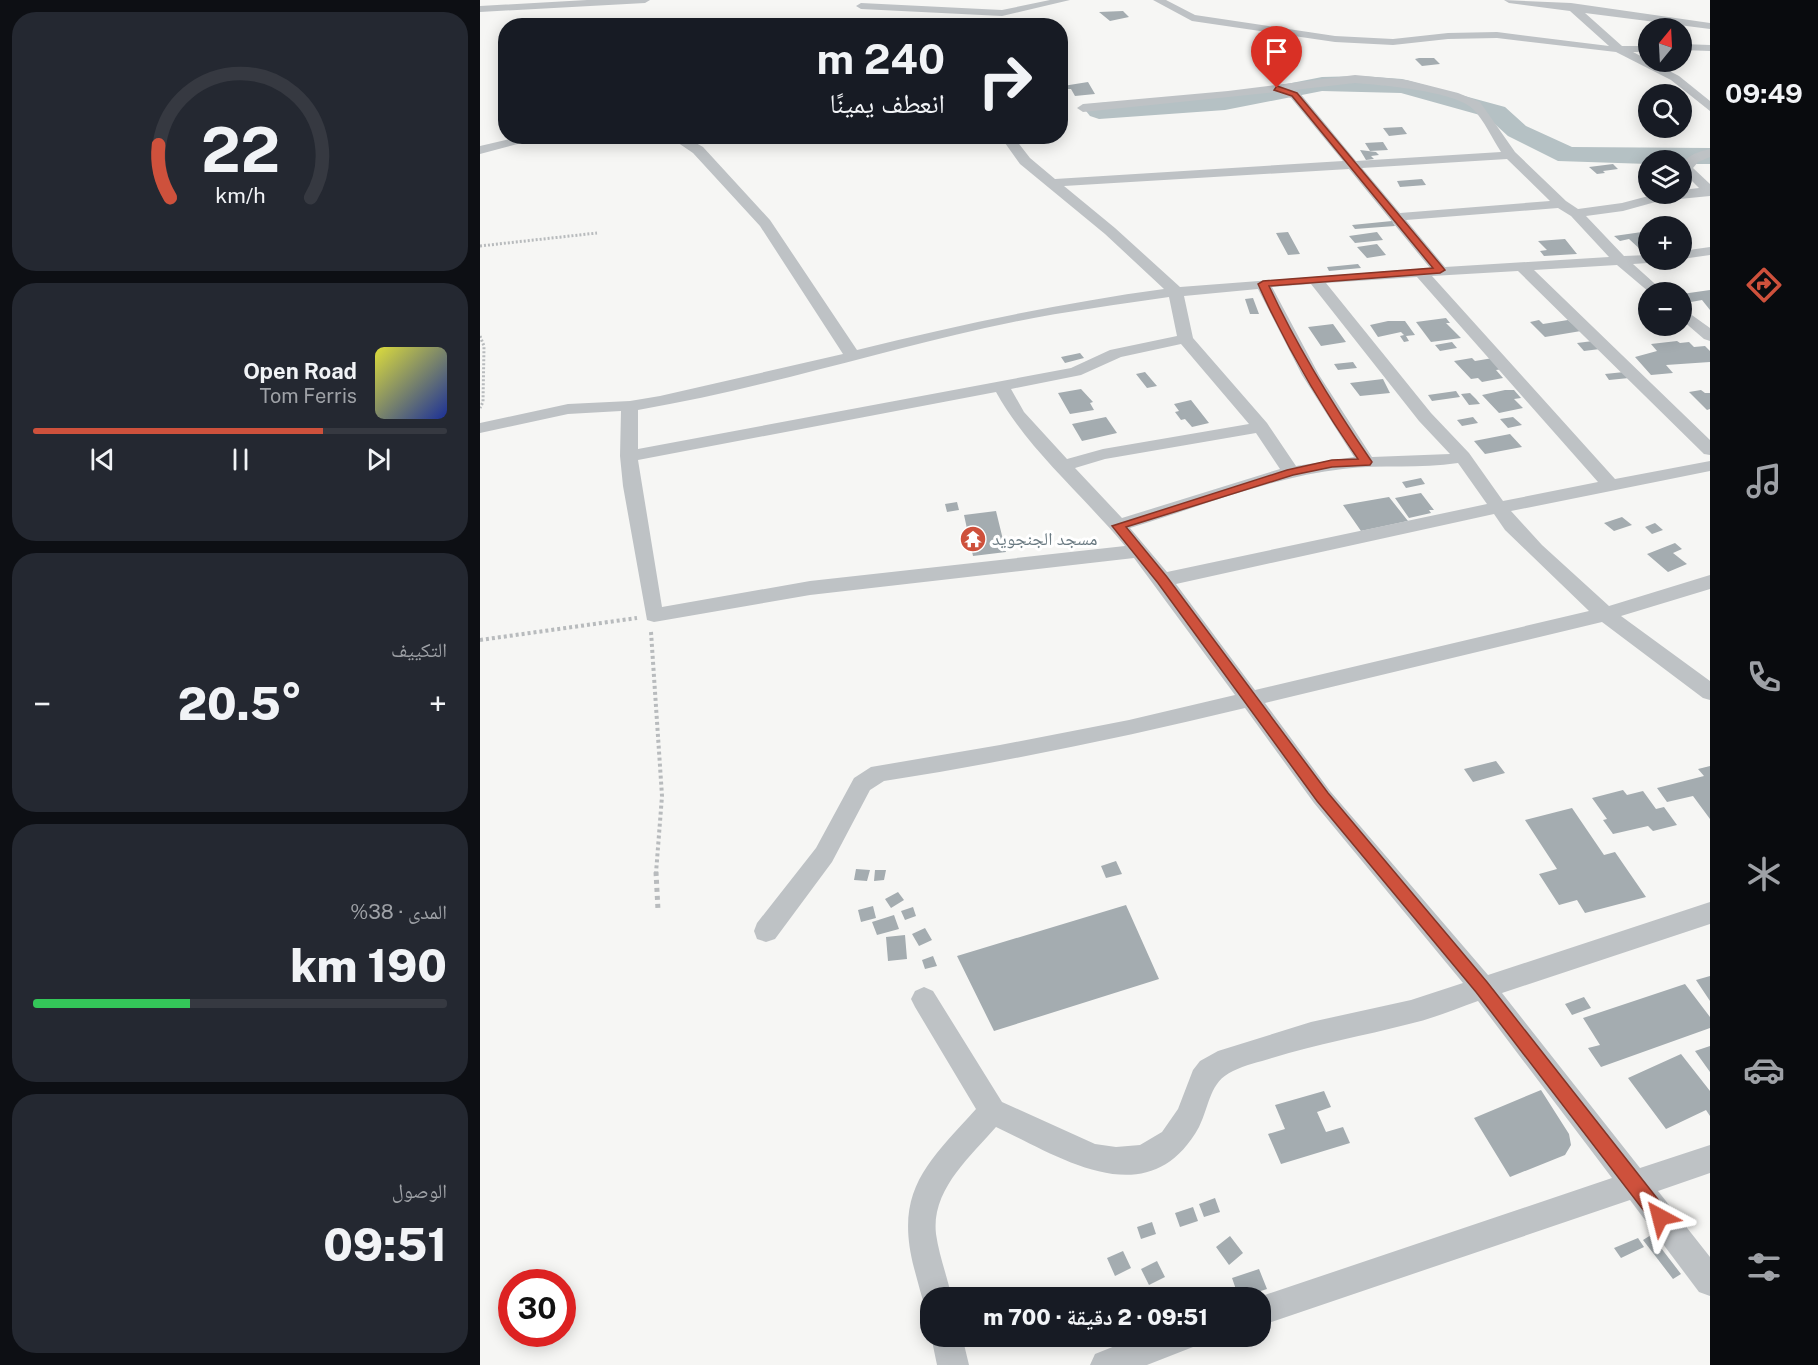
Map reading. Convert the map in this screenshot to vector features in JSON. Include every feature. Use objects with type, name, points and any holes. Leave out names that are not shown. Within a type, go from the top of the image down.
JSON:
[{"type":"street","points":[[480,9],[645,0]]},
{"type":"street","points":[[859,3],[1002,13],[1065,0]]},
{"type":"street","points":[[1158,0],[1192,18],[1335,39],[1393,42],[1448,36],[1497,35],[1620,50],[1638,49]]},
{"type":"street","points":[[1509,0],[1571,6],[1710,26]]},
{"type":"street","points":[[859,3],[869,18]]},
{"type":"street","points":[[1571,6],[1620,50],[1675,78],[1710,107]]},
{"type":"street","points":[[1692,47],[1710,48]]},
{"type":"street","points":[[1083,108],[1355,79],[1407,84],[1429,89],[1476,105],[1510,155],[1561,204],[1576,213],[1621,261],[1645,282]]},
{"type":"street","points":[[1277,88],[1295,95],[1440,270]]},
{"type":"street","points":[[480,150],[507,144]]},
{"type":"street","points":[[688,144],[698,150],[765,223],[853,356]]},
{"type":"street","points":[[1012,144],[1026,161],[1054,183],[1176,292],[1185,339],[1261,427],[1291,472]]},
{"type":"street","points":[[1709,191],[1686,168],[1693,159],[1710,153]]},
{"type":"street","points":[[1054,183],[1510,155]]},
{"type":"street","points":[[1576,213],[1623,207],[1658,197],[1709,191]]},
{"type":"street","points":[[1396,217],[1561,204]]},
{"type":"street","points":[[1692,253],[1710,250]]},
{"type":"street","points":[[480,428],[568,409],[630,406],[745,383],[985,323],[1077,305],[1176,292],[1315,279],[1638,260]]},
{"type":"street","points":[[1521,266],[1710,450]]},
{"type":"street","points":[[1420,272],[1611,486]]},
{"type":"street","points":[[1315,279],[1425,417],[1463,457],[1512,526],[1605,614],[1710,692]]},
{"type":"street","points":[[1263,284],[1288,339],[1333,415],[1366,462]]},
{"type":"street","points":[[1703,324],[1710,336]]},
{"type":"street","points":[[629,456],[1075,372],[1116,353],[1185,339]]},
{"type":"street","points":[[1002,387],[1017,414],[1118,526],[1163,580],[1322,797],[1482,987],[1710,1281]]},
{"type":"street","points":[[630,406],[629,456],[654,615],[810,588],[1138,551]]},
{"type":"street","points":[[1063,466],[1103,454],[1261,427]]},
{"type":"street","points":[[1118,526],[1291,472],[1332,464],[1412,463],[1463,457]]},
{"type":"street","points":[[1163,580],[1500,507],[1710,466]]},
{"type":"street","points":[[766,931],[824,855],[867,778],[879,773],[1000,754],[1129,728],[1605,614],[1710,582]]},
{"type":"street","points":[[924,999],[992,1111],[1094,1158],[1116,1161],[1144,1159],[1172,1142],[1189,1118],[1203,1079],[1210,1070],[1227,1060],[1311,1034],[1411,1012],[1710,913]]},
{"type":"street","points":[[935,1287],[921,1226],[922,1202],[932,1181],[992,1111]]},
{"type":"street","points":[[1271,1307],[1710,1159]]},
{"type":"street","points":[[949,1347],[953,1365]]},
{"type":"street","points":[[1106,1365],[1150,1347]]},
{"type":"path","points":[[480,246],[597,233]]},
{"type":"path","points":[[480,336],[484,346],[483,402],[480,408]]},
{"type":"path","points":[[480,640],[654,615],[650,638],[662,796],[655,884],[658,910]]},
{"type":"building","points":[[1123,11],[1129,17],[1110,21],[1099,12]]},
{"type":"building","points":[[1434,58],[1440,64],[1422,66],[1415,59]]},
{"type":"building","points":[[1088,82],[1095,94],[1075,96],[1071,89],[1068,89],[1068,85]]},
{"type":"building","points":[[1402,127],[1407,134],[1389,136],[1383,128]]},
{"type":"building","points":[[1383,142],[1388,150],[1370,151],[1365,143]]},
{"type":"building","points":[[1360,150],[1376,152],[1379,155],[1371,156],[1374,159],[1366,160]]},
{"type":"building","points":[[1613,164],[1618,169],[1597,174],[1589,167]]},
{"type":"building","points":[[1422,179],[1426,185],[1400,187],[1397,181]]},
{"type":"building","points":[[1392,221],[1395,226],[1355,229],[1352,225]]},
{"type":"building","points":[[1288,232],[1300,254],[1288,255],[1276,233]]},
{"type":"building","points":[[1377,232],[1383,240],[1355,243],[1349,236]]},
{"type":"building","points":[[1638,233],[1638,247],[1629,239],[1620,241],[1614,236]]},
{"type":"building","points":[[1565,239],[1577,254],[1544,256],[1540,251],[1547,250],[1538,241]]},
{"type":"building","points":[[1377,244],[1386,255],[1367,258],[1357,247]]},
{"type":"building","points":[[1358,264],[1361,268],[1329,271],[1327,267]]},
{"type":"building","points":[[1710,290],[1710,310],[1702,300],[1692,302],[1692,293]]},
{"type":"building","points":[[1253,298],[1259,314],[1250,314],[1245,299]]},
{"type":"building","points":[[1446,318],[1450,323],[1446,323],[1461,338],[1431,342],[1416,322]]},
{"type":"building","points":[[1539,320],[1543,324],[1568,320],[1581,331],[1545,337],[1530,322]]},
{"type":"building","points":[[1388,321],[1405,321],[1415,335],[1406,336],[1409,341],[1404,342],[1400,336],[1404,335],[1401,332],[1378,337],[1370,325]]},
{"type":"building","points":[[1333,324],[1346,342],[1321,346],[1308,327]]},
{"type":"building","points":[[1593,341],[1600,349],[1584,351],[1577,343]]},
{"type":"building","points":[[1452,342],[1457,348],[1440,351],[1435,345]]},
{"type":"building","points":[[1689,342],[1694,347],[1705,346],[1710,351],[1710,362],[1666,365],[1673,373],[1651,375],[1635,357],[1657,351],[1651,344]]},
{"type":"building","points":[[1080,353],[1084,358],[1065,363],[1061,357]]},
{"type":"building","points":[[1472,358],[1475,361],[1493,358],[1503,369],[1496,370],[1503,378],[1482,382],[1478,378],[1471,379],[1454,361]]},
{"type":"building","points":[[1353,362],[1357,368],[1338,370],[1334,364]]},
{"type":"building","points":[[1145,372],[1157,386],[1147,388],[1136,374]]},
{"type":"building","points":[[1624,372],[1629,378],[1609,380],[1605,374]]},
{"type":"building","points":[[1383,379],[1390,393],[1360,396],[1350,383]]},
{"type":"building","points":[[1081,389],[1093,402],[1090,403],[1094,410],[1070,414],[1058,393]]},
{"type":"building","points":[[1514,390],[1521,398],[1514,399],[1523,408],[1499,413],[1482,395]]},
{"type":"building","points":[[1701,390],[1710,393],[1710,409],[1707,410],[1689,392]]},
{"type":"building","points":[[1456,391],[1460,397],[1432,401],[1428,395]]},
{"type":"building","points":[[1470,393],[1480,404],[1469,405],[1461,394]]},
{"type":"building","points":[[1191,400],[1209,423],[1192,427],[1185,419],[1181,420],[1175,412],[1179,411],[1174,404]]},
{"type":"building","points":[[1106,417],[1117,433],[1082,441],[1072,424]]},
{"type":"building","points":[[1473,417],[1478,423],[1462,426],[1457,420]]},
{"type":"building","points":[[1513,417],[1522,425],[1508,428],[1500,419]]},
{"type":"building","points":[[1510,434],[1522,447],[1485,454],[1474,441]]},
{"type":"building","points":[[1421,478],[1425,484],[1406,488],[1402,482]]},
{"type":"building","points":[[1421,493],[1434,510],[1429,510],[1431,513],[1409,518],[1395,498]]},
{"type":"building","points":[[1389,497],[1408,521],[1361,531],[1343,505]]},
{"type":"building","points":[[957,502],[959,510],[947,512],[945,504]]},
{"type":"building","points":[[996,511],[1006,552],[973,556],[964,515]]},
{"type":"building","points":[[1622,517],[1632,525],[1614,531],[1604,523]]},
{"type":"building","points":[[1655,523],[1663,530],[1652,534],[1645,527]]},
{"type":"building","points":[[1675,543],[1682,549],[1673,553],[1687,564],[1668,572],[1647,554]]},
{"type":"building","points":[[1496,761],[1505,773],[1473,782],[1464,769]]},
{"type":"building","points":[[1710,766],[1710,819],[1693,796],[1667,802],[1657,788],[1704,776],[1698,769]]},
{"type":"building","points":[[1623,790],[1627,795],[1643,791],[1656,809],[1664,807],[1677,825],[1653,831],[1648,826],[1613,834],[1603,820],[1607,819],[1592,798]]},
{"type":"building","points":[[1572,808],[1604,855],[1615,852],[1646,897],[1585,913],[1577,900],[1559,905],[1539,874],[1557,869],[1525,820]]},
{"type":"building","points":[[1116,861],[1122,874],[1106,878],[1101,866]]},
{"type":"building","points":[[856,869],[870,870],[867,881],[854,880]]},
{"type":"building","points":[[875,870],[886,870],[884,880],[874,881]]},
{"type":"building","points":[[898,892],[904,900],[891,908],[885,899]]},
{"type":"building","points":[[1126,905],[1159,979],[994,1031],[957,956]]},
{"type":"building","points":[[873,906],[876,918],[861,922],[858,910]]},
{"type":"building","points":[[913,907],[916,916],[905,920],[901,911]]},
{"type":"building","points":[[894,915],[899,929],[877,935],[872,922]]},
{"type":"building","points":[[925,928],[932,940],[919,946],[912,934]]},
{"type":"building","points":[[905,935],[907,959],[888,961],[886,937]]},
{"type":"building","points":[[933,956],[937,966],[925,969],[922,960]]},
{"type":"building","points":[[1710,976],[1710,1001],[1696,980]]},
{"type":"building","points":[[1685,984],[1710,1017],[1710,1028],[1601,1067],[1588,1048],[1600,1045],[1583,1018]]},
{"type":"building","points":[[1584,997],[1591,1008],[1572,1015],[1565,1004]]},
{"type":"building","points":[[1710,1046],[1710,1072],[1695,1051]]},
{"type":"building","points":[[1681,1054],[1710,1091],[1710,1116],[1706,1110],[1666,1129],[1628,1078]]},
{"type":"building","points":[[1541,1090],[1569,1134],[1571,1145],[1565,1155],[1510,1177],[1474,1118]]},
{"type":"building","points":[[1324,1091],[1331,1107],[1317,1112],[1326,1132],[1343,1127],[1350,1143],[1281,1164],[1268,1134],[1285,1129],[1275,1105]]},
{"type":"building","points":[[1215,1198],[1220,1212],[1204,1217],[1199,1204]]},
{"type":"building","points":[[1193,1207],[1198,1221],[1180,1227],[1175,1213]]},
{"type":"building","points":[[1152,1222],[1156,1234],[1141,1239],[1137,1227]]},
{"type":"building","points":[[1651,1235],[1681,1274],[1673,1279],[1643,1240]]},
{"type":"building","points":[[1230,1236],[1243,1253],[1229,1265],[1216,1247]]},
{"type":"building","points":[[1638,1238],[1644,1247],[1621,1258],[1614,1248]]},
{"type":"building","points":[[1123,1251],[1131,1268],[1115,1276],[1107,1258]]},
{"type":"building","points":[[1157,1261],[1165,1277],[1149,1285],[1141,1269]]},
{"type":"building","points":[[1259,1269],[1266,1287],[1235,1287],[1232,1278]]},
{"type":"waterway","points":[[1099,111],[1225,103],[1322,84],[1361,83],[1402,86],[1496,112],[1517,131],[1567,155],[1710,156]]},
{"type":"place","name":"مسجد الجنجويد","points":[[973,539]]},
{"type":"route","points":[[1277,88],[1295,95],[1440,270],[1263,284],[1288,339],[1333,415],[1366,462],[1332,464],[1291,472],[1118,526],[1163,580],[1322,797],[1482,987],[1660,1217]]}]
